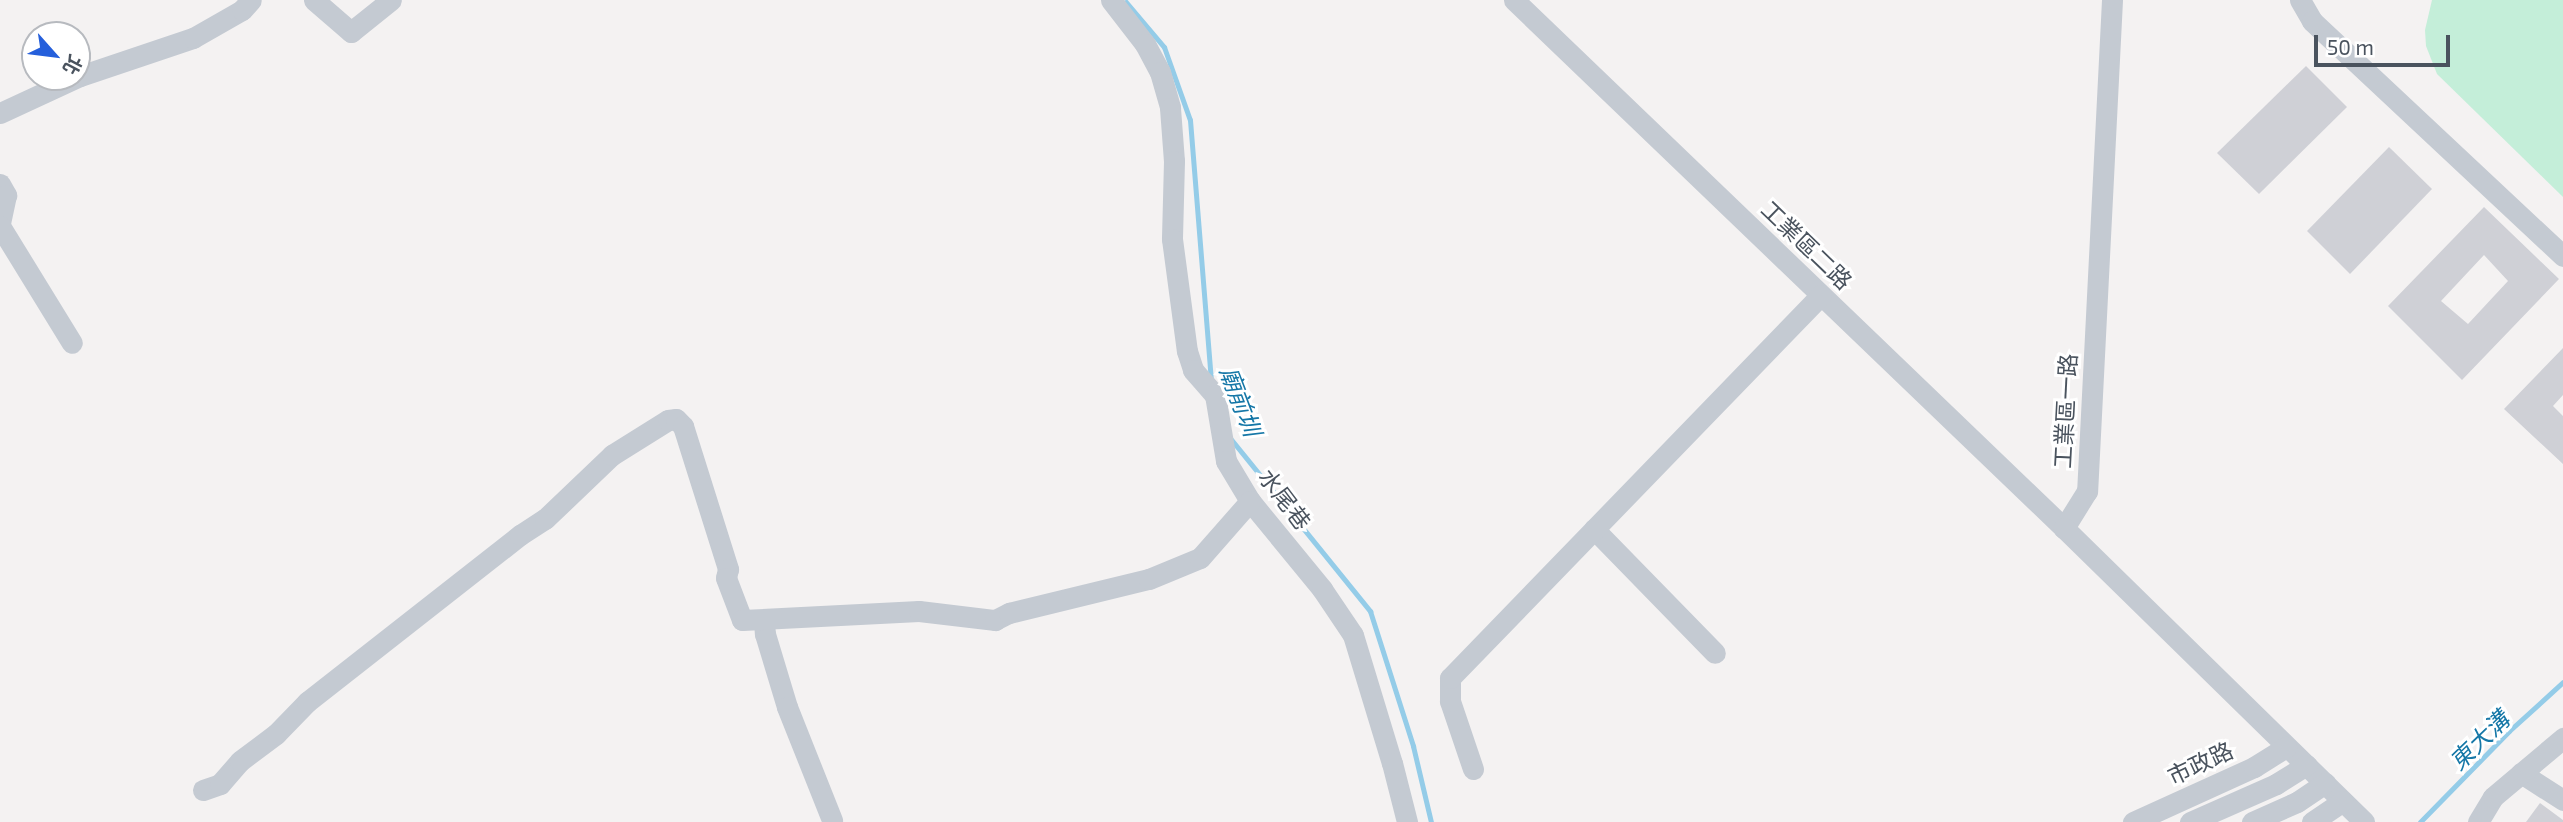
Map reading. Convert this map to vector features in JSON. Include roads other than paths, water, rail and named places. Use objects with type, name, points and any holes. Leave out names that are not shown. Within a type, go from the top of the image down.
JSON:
[{"type":"street","points":[[0,113],[80,76],[193,38],[243,10],[250,0]]},
{"type":"street","points":[[314,0],[351,32],[391,0]]},
{"type":"street","name":"水尾巷","points":[[1111,0],[1145,44],[1160,72],[1170,108],[1174,161],[1171,239],[1187,351],[1198,378],[1215,395],[1226,461],[1250,501],[1322,589],[1353,635],[1385,738],[1407,822]]},
{"type":"street","name":"工業區二路","points":[[1514,0],[2064,528]]},
{"type":"street","name":"工業區一路","points":[[2064,528],[2087,491],[2112,0]]},
{"type":"street","points":[[2300,0],[2312,21],[2563,256]]},
{"type":"street","points":[[2,193],[0,225],[72,343]]},
{"type":"street","points":[[1473,769],[1450,701],[1450,678],[1821,295]]},
{"type":"street","points":[[203,790],[220,784],[240,761],[276,734],[307,702],[520,535],[545,519],[612,455],[668,420],[676,419],[683,426],[725,559],[726,578],[742,620],[764,621],[919,611],[995,620],[1009,613],[1149,579],[1200,558],[1250,501]]},
{"type":"street","points":[[2064,528],[2363,821]]},
{"type":"street","points":[[1594,529],[1715,653]]},
{"type":"street","points":[[764,621],[765,634],[787,708],[832,820]]},
{"type":"street","points":[[2478,822],[2493,797],[2563,738]]},
{"type":"street","name":"市政路","points":[[2133,822],[2254,767],[2286,747]]},
{"type":"street","points":[[2190,822],[2276,783],[2306,765]]},
{"type":"street","points":[[2521,772],[2563,800]]},
{"type":"street","points":[[2252,822],[2297,802],[2325,783]]},
{"type":"street","points":[[2312,822],[2343,801]]},
{"type":"waterway","name":"廟前圳","points":[[1126,2],[1164,47],[1190,120],[1211,379]]},
{"type":"waterway","name":"廟前圳","points":[[1230,438],[1370,611],[1413,746],[1431,822]]},
{"type":"waterway","name":"東大溝","points":[[2420,822],[2509,731],[2563,682]]}]
